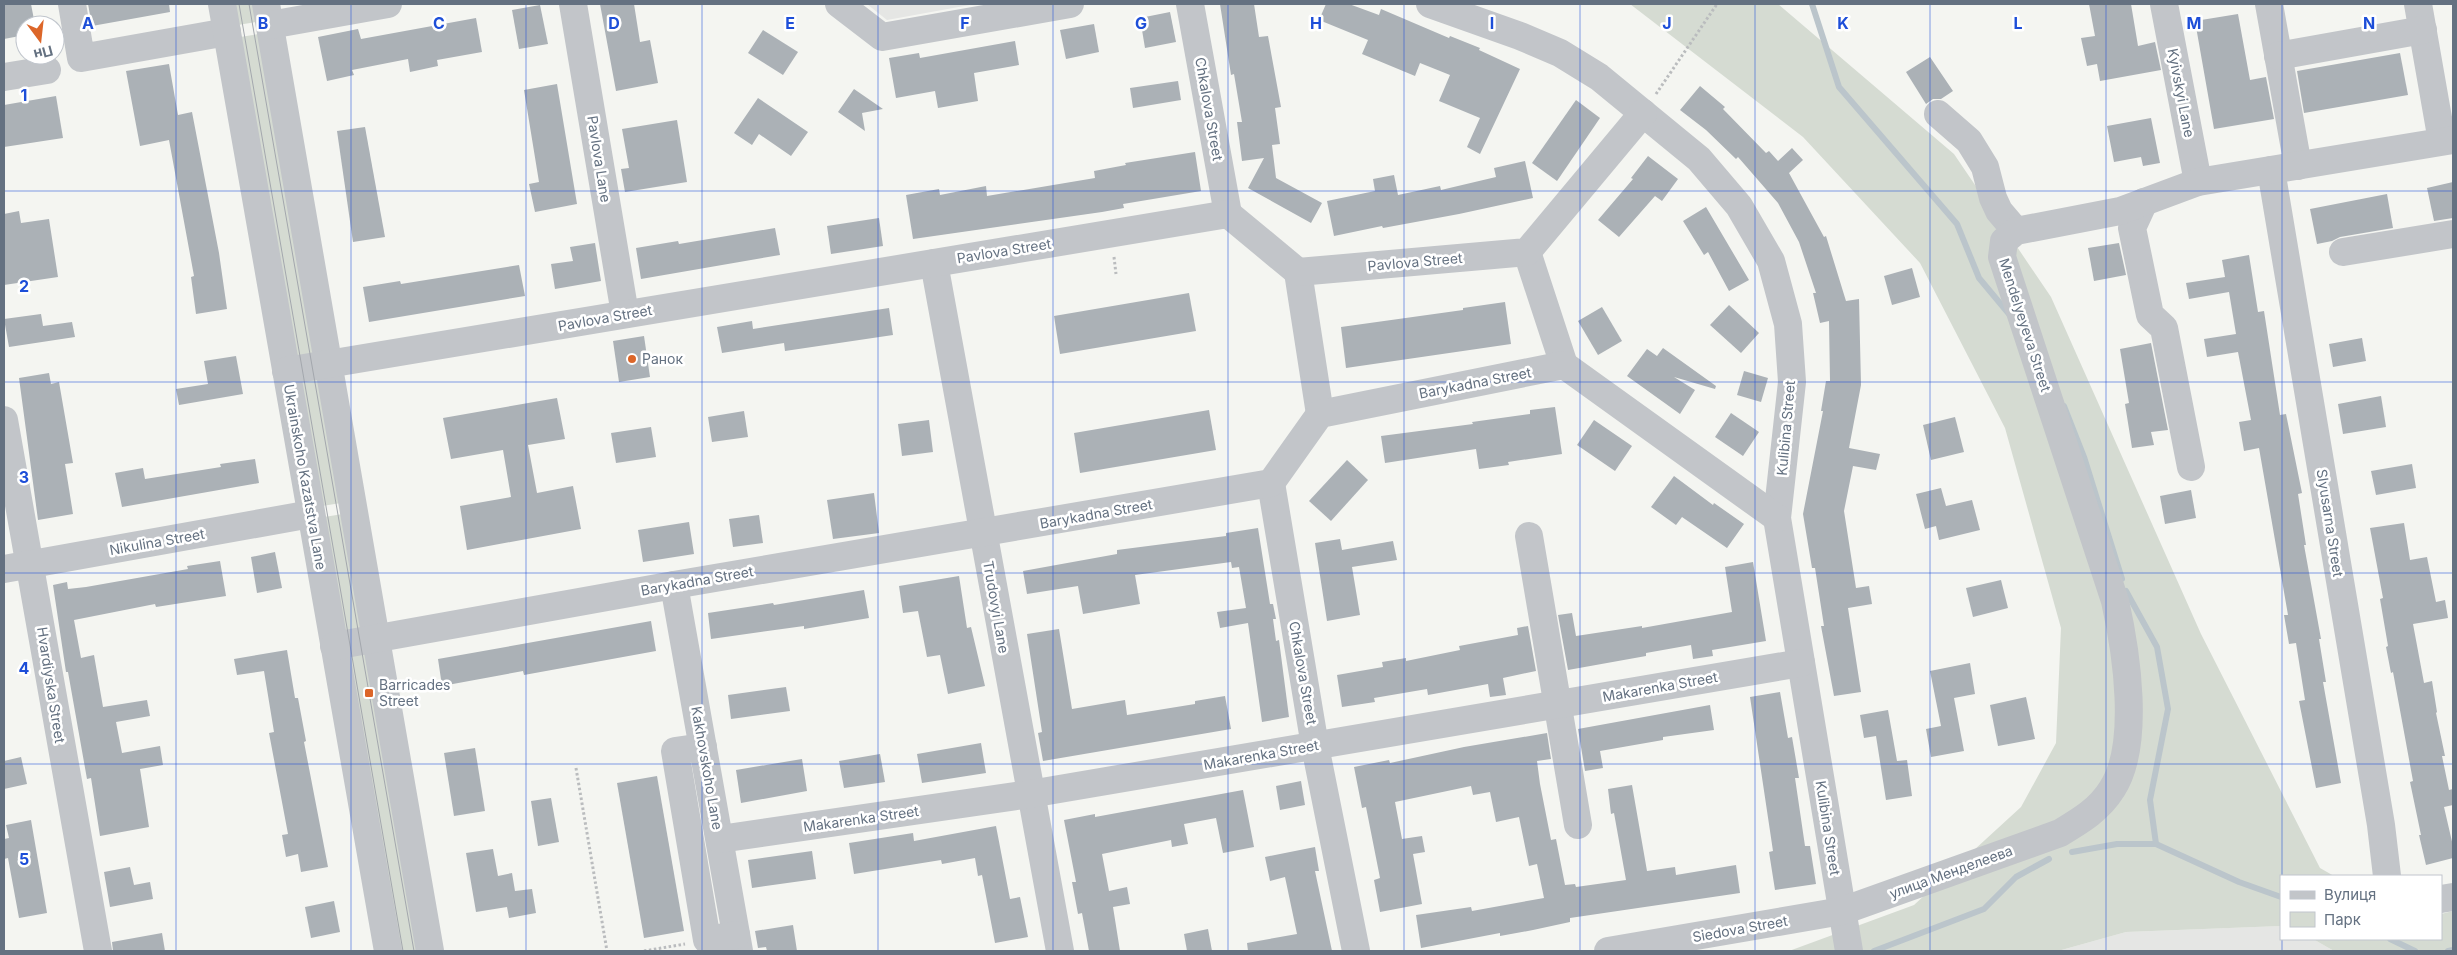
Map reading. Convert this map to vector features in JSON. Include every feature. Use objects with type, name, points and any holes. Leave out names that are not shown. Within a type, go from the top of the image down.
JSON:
[{"type":"street","points":[[72,4],[81,58],[227,32]]},
{"type":"street","name":"Ukrainskoho Kazatstva Lane","points":[[222,4],[388,951]]},
{"type":"street","points":[[388,4],[268,14],[430,951]]},
{"type":"street","name":"Pavlova Lane","points":[[573,4],[625,314]]},
{"type":"street","points":[[839,4],[882,37],[1070,4]]},
{"type":"street","name":"Chkalova Street","points":[[1190,4],[1228,214]]},
{"type":"street","name":"Kulibina Street","points":[[1430,4],[1560,52],[1599,77],[1699,159],[1739,206],[1771,261],[1788,324],[1792,382],[1777,518],[1849,951]]},
{"type":"street","name":"Kyivskyi Lane","points":[[2164,4],[2198,182]]},
{"type":"street","points":[[2269,4],[2298,166]]},
{"type":"street","points":[[1938,114],[1969,141],[1985,167],[1993,198],[1999,211],[2016,231],[2120,211],[2198,182],[2448,140],[2422,30],[2418,4]]},
{"type":"street","points":[[2278,56],[2422,30]]},
{"type":"street","points":[[4,77],[47,70]]},
{"type":"street","points":[[1642,113],[1527,252],[1564,365],[1777,518]]},
{"type":"street","name":"Slyusarna Street","points":[[2271,170],[2381,825],[2387,875]]},
{"type":"street","points":[[2144,202],[2132,228],[2150,315],[2164,328],[2191,467]]},
{"type":"street","points":[[1228,214],[1298,272],[1320,414],[1271,483]]},
{"type":"street","name":"Pavlova Street","points":[[286,371],[1228,214]]},
{"type":"street","name":"Mendelyeyeva Street","points":[[2016,231],[2004,241],[2002,257],[2115,601],[2126,651],[2128,722],[2126,757],[2112,789],[2090,816],[2060,833]]},
{"type":"street","points":[[2343,252],[2453,234]]},
{"type":"street","name":"Pavlova Street","points":[[1298,272],[1527,252]]},
{"type":"street","name":"Trudovyi Lane","points":[[934,263],[982,534],[1060,951]]},
{"type":"street","name":"Barykadna Street","points":[[1320,414],[1564,365]]},
{"type":"street","name":"Hvardiyska Street","points":[[4,420],[98,951]]},
{"type":"street","name":"Chkalova Street","points":[[1271,483],[1315,746],[1356,951]]},
{"type":"street","name":"Barykadna Street","points":[[334,646],[674,585],[982,534],[1271,483]]},
{"type":"street","name":"Nikulina Street","points":[[4,569],[311,514]]},
{"type":"street","points":[[1529,536],[1578,825]]},
{"type":"street","name":"Kakhovskoho Lane","points":[[674,585],[738,943]]},
{"type":"street","name":"Makarenka Street","points":[[720,839],[1030,794],[1801,663]]},
{"type":"street","points":[[703,746],[675,751],[707,940],[738,943]]},
{"type":"street","name":"улица Менделеева","points":[[1842,911],[2060,833]]},
{"type":"street","name":"Siedova Street","points":[[1608,951],[1842,911]]},
{"type":"path","points":[[1642,113],[1717,4]]},
{"type":"path","points":[[576,768],[607,951]]},
{"type":"path","points":[[644,951],[707,940]]},
{"type":"shaded area","points":[[867,4],[975,4],[887,20]]},
{"type":"shaded area","points":[[2280,926],[2280,940],[2315,940],[2334,951],[2058,951],[2126,932]]},
{"type":"green space","points":[[228,4],[259,4],[262,21],[232,26]]},
{"type":"green space","points":[[1630,4],[1778,4],[1954,154],[2051,297],[2201,634],[2320,868],[2332,875],[2280,875],[2280,926],[2126,932],[2058,951],[1789,951],[1914,905],[2021,807],[2056,743],[2061,628],[2005,428],[1920,263],[1803,137]]},
{"type":"green space","points":[[265,33],[322,359],[290,364],[234,38]]},
{"type":"green space","points":[[324,370],[347,502],[316,507],[293,375]]},
{"type":"green space","points":[[349,513],[370,634],[339,640],[318,518]]},
{"type":"green space","points":[[372,646],[425,951],[393,951],[341,651]]},
{"type":"green space","points":[[2453,911],[2453,951],[2334,951],[2315,940],[2442,940],[2442,914]]},
{"type":"building","points":[[4,4],[31,4],[33,15],[15,15],[15,37],[4,39]]},
{"type":"building","points":[[88,4],[169,4],[170,12],[92,26]]},
{"type":"building","points":[[600,4],[634,4],[640,42],[650,40],[658,83],[616,91]]},
{"type":"building","points":[[1220,4],[1254,4],[1259,37],[1268,36],[1281,107],[1275,108],[1280,144],[1272,145],[1276,178],[1322,203],[1311,223],[1248,188],[1264,158],[1242,161],[1237,122],[1242,122],[1234,74],[1231,75]]},
{"type":"building","points":[[1326,4],[1349,4],[1379,15],[1381,9],[1449,38],[1450,36],[1480,48],[1479,50],[1520,69],[1480,154],[1467,147],[1480,118],[1439,101],[1450,75],[1420,63],[1415,76],[1362,54],[1368,40],[1319,20]]},
{"type":"building","points":[[2089,4],[2131,4],[2138,46],[2155,42],[2161,70],[2100,81],[2097,64],[2087,66],[2081,38],[2095,36]]},
{"type":"building","points":[[540,5],[548,44],[519,49],[512,10]]},
{"type":"building","points":[[1170,12],[1176,42],[1145,48],[1140,18]]},
{"type":"building","points":[[2238,14],[2250,80],[2266,77],[2274,119],[2214,129],[2195,21]]},
{"type":"building","points":[[476,18],[482,52],[437,60],[438,66],[410,72],[408,59],[352,70],[354,75],[327,81],[318,37],[358,29],[361,39]]},
{"type":"building","points":[[1094,24],[1099,52],[1066,59],[1060,30]]},
{"type":"building","points":[[763,30],[798,52],[783,75],[748,53]]},
{"type":"building","points":[[1015,41],[1019,65],[974,73],[978,101],[938,108],[935,91],[896,98],[889,58],[919,53],[920,58]]},
{"type":"building","points":[[2400,53],[2408,95],[2304,113],[2297,71]]},
{"type":"building","points":[[1930,57],[1953,91],[1941,99],[1933,99],[1926,104],[1906,72]]},
{"type":"building","points":[[169,64],[178,115],[192,112],[219,253],[227,309],[196,314],[191,277],[194,276],[169,140],[140,146],[126,71]]},
{"type":"building","points":[[1178,81],[1181,100],[1133,108],[1130,88]]},
{"type":"building","points":[[557,84],[577,204],[535,212],[529,184],[539,182],[524,90]]},
{"type":"building","points":[[1700,86],[1725,107],[1723,109],[1766,153],[1769,151],[1778,161],[1792,148],[1803,160],[1789,173],[1824,237],[1826,236],[1846,301],[1859,299],[1861,385],[1849,448],[1880,454],[1876,470],[1853,466],[1844,511],[1856,588],[1869,586],[1872,604],[1848,608],[1861,692],[1834,696],[1821,626],[1824,626],[1815,568],[1812,568],[1803,514],[1823,411],[1821,411],[1826,381],[1830,381],[1829,321],[1820,323],[1813,293],[1816,293],[1799,242],[1778,203],[1738,157],[1736,159],[1706,130],[1680,110]]},
{"type":"building","points":[[854,89],[883,109],[862,113],[865,131],[838,112]]},
{"type":"building","points":[[56,96],[63,138],[4,147],[4,105]]},
{"type":"building","points":[[758,98],[808,132],[791,156],[759,134],[752,145],[734,133]]},
{"type":"building","points":[[1576,100],[1600,118],[1557,181],[1532,163]]},
{"type":"building","points":[[2151,118],[2160,163],[2143,166],[2141,157],[2114,162],[2107,126]]},
{"type":"building","points":[[677,120],[687,182],[625,192],[621,169],[629,168],[622,129]]},
{"type":"building","points":[[365,127],[385,237],[353,242],[337,131]]},
{"type":"building","points":[[1195,152],[1201,191],[1123,204],[1124,208],[1102,212],[913,239],[906,195],[939,189],[940,195],[986,186],[987,196],[1095,178],[1094,171],[1126,165],[1125,163]]},
{"type":"building","points":[[1648,156],[1678,179],[1662,201],[1655,196],[1619,237],[1598,220],[1633,179],[1631,178]]},
{"type":"building","points":[[1525,161],[1533,198],[1459,214],[1383,228],[1382,226],[1334,236],[1327,201],[1375,191],[1373,179],[1394,175],[1398,195],[1440,186],[1441,190],[1496,177],[1494,168]]},
{"type":"building","points":[[2453,182],[2453,218],[2434,221],[2427,188]]},
{"type":"building","points":[[2387,194],[2393,228],[2340,237],[2317,244],[2310,209]]},
{"type":"building","points":[[1706,207],[1749,280],[1729,291],[1708,252],[1704,255],[1683,221]]},
{"type":"building","points":[[19,211],[21,223],[49,219],[58,277],[4,285],[4,214]]},
{"type":"building","points":[[879,218],[883,246],[831,254],[827,226]]},
{"type":"building","points":[[775,228],[780,255],[641,279],[636,248],[678,241],[679,244]]},
{"type":"building","points":[[595,243],[601,281],[555,289],[551,264],[573,261],[570,247]]},
{"type":"building","points":[[2119,243],[2126,275],[2094,281],[2088,248]]},
{"type":"building","points":[[2249,255],[2258,312],[2264,311],[2280,415],[2286,414],[2302,493],[2298,494],[2306,545],[2304,545],[2321,639],[2319,639],[2326,682],[2323,682],[2341,783],[2316,788],[2299,701],[2305,700],[2296,643],[2289,644],[2284,615],[2288,615],[2259,448],[2244,451],[2239,422],[2251,420],[2238,352],[2207,357],[2204,339],[2236,334],[2229,292],[2189,299],[2186,283],[2225,277],[2222,260]]},
{"type":"building","points":[[519,265],[525,296],[369,322],[363,287],[400,281],[401,284]]},
{"type":"building","points":[[1912,268],[1920,297],[1892,305],[1884,276]]},
{"type":"building","points":[[1189,293],[1196,331],[1060,354],[1054,316]]},
{"type":"building","points":[[1505,302],[1511,344],[1346,368],[1341,327],[1463,310],[1463,308]]},
{"type":"building","points":[[1729,305],[1759,333],[1741,353],[1710,325]]},
{"type":"building","points":[[1602,307],[1622,341],[1598,355],[1578,321]]},
{"type":"building","points":[[889,308],[893,335],[785,351],[784,343],[722,353],[717,327],[752,321],[753,329]]},
{"type":"building","points":[[41,314],[43,326],[72,322],[75,337],[9,347],[4,319]]},
{"type":"building","points":[[644,336],[650,377],[619,382],[613,341]]},
{"type":"building","points":[[2362,338],[2366,361],[2333,367],[2329,344]]},
{"type":"building","points":[[2151,343],[2168,430],[2151,432],[2154,445],[2132,448],[2125,404],[2129,403],[2120,349]]},
{"type":"building","points":[[1663,348],[1716,386],[1715,389],[1674,377],[1695,390],[1680,414],[1627,376],[1647,349],[1657,356]]},
{"type":"building","points":[[236,356],[243,394],[179,405],[176,389],[208,384],[204,361]]},
{"type":"building","points":[[1744,371],[1768,378],[1761,402],[1737,395]]},
{"type":"building","points":[[49,373],[51,384],[59,382],[73,463],[65,464],[73,514],[38,520],[19,378]]},
{"type":"building","points":[[2381,396],[2386,427],[2343,434],[2338,404]]},
{"type":"building","points":[[557,398],[565,439],[528,445],[537,493],[573,486],[581,529],[467,550],[460,506],[511,497],[503,450],[451,459],[443,418]]},
{"type":"building","points":[[1555,407],[1562,454],[1508,462],[1509,465],[1479,469],[1476,449],[1385,463],[1381,436],[1473,424],[1472,422],[1530,414],[1530,410]]},
{"type":"building","points":[[1209,410],[1216,450],[1080,473],[1074,433]]},
{"type":"building","points":[[744,411],[748,437],[712,442],[708,417]]},
{"type":"building","points":[[1731,413],[1759,432],[1743,456],[1715,437]]},
{"type":"building","points":[[1955,417],[1964,452],[1931,460],[1923,425]]},
{"type":"building","points":[[929,420],[933,452],[902,456],[898,424]]},
{"type":"building","points":[[1594,420],[1632,446],[1615,471],[1577,445]]},
{"type":"building","points":[[651,427],[656,457],[616,463],[611,433]]},
{"type":"building","points":[[255,459],[259,483],[122,507],[115,473],[143,468],[145,479],[221,467],[220,464]]},
{"type":"building","points":[[1347,460],[1368,480],[1331,521],[1309,501]]},
{"type":"building","points":[[2412,464],[2416,488],[2376,495],[2371,471]]},
{"type":"building","points":[[1674,476],[1713,505],[1714,503],[1744,524],[1727,548],[1682,517],[1676,525],[1651,507]]},
{"type":"building","points":[[1941,488],[1946,506],[1972,500],[1980,530],[1939,540],[1936,526],[1925,529],[1916,494]]},
{"type":"building","points":[[2191,490],[2196,518],[2165,524],[2160,496]]},
{"type":"building","points":[[874,493],[879,533],[833,539],[827,500]]},
{"type":"building","points":[[759,515],[763,543],[733,547],[729,519]]},
{"type":"building","points":[[689,522],[694,554],[643,562],[638,530]]},
{"type":"building","points":[[2404,523],[2410,560],[2427,557],[2436,602],[2445,600],[2448,618],[2413,624],[2424,683],[2432,681],[2436,713],[2445,756],[2442,756],[2449,790],[2453,789],[2453,805],[2444,807],[2453,846],[2453,858],[2426,865],[2419,835],[2421,835],[2410,782],[2413,781],[2393,672],[2391,673],[2386,647],[2388,646],[2380,599],[2383,598],[2370,528]]},
{"type":"building","points":[[1258,528],[1270,604],[1273,604],[1276,619],[1273,619],[1276,641],[1279,640],[1289,717],[1262,722],[1248,623],[1220,628],[1217,612],[1246,608],[1239,567],[1232,568],[1231,562],[1135,575],[1140,604],[1083,614],[1078,586],[1027,594],[1023,571],[1117,554],[1117,550],[1226,536],[1226,533]]},
{"type":"building","points":[[1340,539],[1342,550],[1393,541],[1397,560],[1352,567],[1360,615],[1327,621],[1315,543]]},
{"type":"building","points":[[275,552],[282,588],[257,593],[251,557]]},
{"type":"building","points":[[220,561],[226,596],[156,607],[155,604],[74,620],[81,658],[94,655],[103,707],[147,700],[150,716],[116,722],[122,753],[160,746],[163,765],[140,769],[149,827],[100,836],[91,778],[87,779],[68,672],[66,672],[53,585],[67,582],[68,589],[86,587],[188,569],[187,566]]},
{"type":"building","points":[[1753,562],[1766,641],[1712,650],[1713,656],[1693,659],[1691,645],[1646,653],[1646,656],[1568,670],[1558,615],[1572,613],[1576,636],[1642,626],[1642,628],[1732,612],[1725,567]]},
{"type":"building","points":[[959,576],[967,628],[971,627],[985,686],[948,694],[940,655],[927,657],[918,611],[903,613],[899,586]]},
{"type":"building","points":[[2001,580],[2008,608],[1973,617],[1966,588]]},
{"type":"building","points":[[864,590],[869,618],[804,629],[804,626],[711,639],[708,613],[773,603],[774,605]]},
{"type":"building","points":[[651,621],[656,651],[524,675],[523,671],[442,686],[438,659]]},
{"type":"building","points":[[1528,626],[1536,671],[1503,678],[1506,695],[1490,697],[1488,684],[1428,695],[1427,689],[1374,698],[1375,702],[1342,707],[1337,675],[1383,667],[1382,662],[1406,658],[1406,661],[1460,650],[1459,646],[1518,635],[1517,628]]},
{"type":"building","points":[[1059,629],[1072,709],[1125,700],[1127,715],[1195,704],[1195,701],[1225,696],[1231,729],[1043,761],[1038,733],[1042,732],[1027,634]]},
{"type":"building","points":[[287,650],[295,698],[298,698],[306,741],[304,742],[328,867],[301,872],[298,854],[286,857],[282,835],[288,834],[269,733],[274,732],[264,671],[237,675],[234,659]]},
{"type":"building","points":[[1970,663],[1975,694],[1954,698],[1964,751],[1931,757],[1926,729],[1941,726],[1930,671]]},
{"type":"building","points":[[786,687],[790,711],[731,719],[728,695]]},
{"type":"building","points":[[1780,692],[1788,738],[1792,737],[1799,778],[1795,778],[1805,846],[1810,846],[1816,884],[1775,890],[1769,852],[1773,851],[1750,697]]},
{"type":"building","points":[[2026,697],[2035,739],[1998,746],[1990,705]]},
{"type":"building","points":[[1710,705],[1714,730],[1663,737],[1663,740],[1600,751],[1603,768],[1585,771],[1578,729]]},
{"type":"building","points":[[1888,710],[1897,761],[1907,760],[1912,796],[1886,800],[1876,736],[1864,738],[1860,715]]},
{"type":"building","points":[[1547,733],[1551,759],[1537,761],[1551,840],[1556,839],[1565,885],[1575,884],[1576,887],[1626,880],[1614,813],[1611,814],[1608,789],[1632,785],[1647,871],[1675,867],[1676,875],[1736,865],[1740,893],[1570,918],[1570,922],[1533,930],[1500,936],[1500,933],[1421,948],[1416,915],[1471,907],[1472,911],[1544,898],[1537,864],[1529,866],[1519,817],[1496,822],[1490,792],[1473,795],[1471,786],[1395,802],[1402,839],[1422,836],[1425,852],[1413,854],[1422,904],[1380,912],[1374,880],[1380,878],[1366,807],[1362,808],[1354,767],[1389,760],[1390,763],[1464,747]]},
{"type":"building","points":[[981,743],[986,773],[922,783],[917,754]]},
{"type":"building","points":[[475,748],[485,811],[454,816],[444,753]]},
{"type":"building","points":[[880,754],[885,782],[844,788],[839,761]]},
{"type":"building","points":[[21,757],[27,784],[4,789],[4,761]]},
{"type":"building","points":[[802,759],[807,791],[741,803],[736,770]]},
{"type":"building","points":[[657,776],[684,931],[644,938],[617,783]]},
{"type":"building","points":[[1301,781],[1305,805],[1280,810],[1276,786]]},
{"type":"building","points":[[1243,790],[1254,847],[1223,853],[1216,818],[1184,824],[1188,844],[1172,847],[1171,840],[1102,854],[1109,891],[1127,887],[1130,904],[1113,907],[1120,951],[1089,951],[1082,913],[1078,914],[1072,882],[1076,882],[1064,820],[1095,814],[1095,817]]},
{"type":"building","points":[[551,798],[559,842],[538,846],[531,801]]},
{"type":"building","points":[[31,820],[47,913],[19,918],[8,858],[4,859],[4,839],[9,838],[6,825]]},
{"type":"building","points":[[996,826],[1010,899],[1020,897],[1028,937],[995,943],[982,875],[978,876],[975,858],[942,864],[941,860],[854,874],[849,843],[913,833],[914,841]]},
{"type":"building","points":[[1315,847],[1319,871],[1315,871],[1332,951],[1248,951],[1247,943],[1297,934],[1285,877],[1270,881],[1265,857]]},
{"type":"building","points":[[493,849],[498,876],[512,873],[515,891],[532,889],[536,913],[509,918],[507,907],[476,912],[466,853]]},
{"type":"building","points":[[812,851],[816,879],[752,888],[748,860]]},
{"type":"building","points":[[130,867],[134,885],[150,882],[153,899],[110,907],[104,872]]},
{"type":"building","points":[[334,901],[340,932],[311,938],[305,907]]},
{"type":"building","points":[[793,925],[797,951],[767,951],[766,947],[758,948],[755,931]]},
{"type":"building","points":[[1208,929],[1212,951],[1187,951],[1184,934]]},
{"type":"building","points":[[162,933],[165,951],[113,951],[112,942]]},
{"type":"waterway","points":[[1812,4],[1839,87],[1957,224],[1979,278],[2009,314]]},
{"type":"waterway","points":[[2064,406],[2084,457],[2122,579]]},
{"type":"waterway","points":[[2126,591],[2157,647],[2168,709],[2150,800],[2156,844]]},
{"type":"waterway","points":[[2072,852],[2117,844],[2156,844],[2239,882],[2280,897]]},
{"type":"waterway","points":[[1874,951],[1984,909],[2016,877],[2049,859]]},
{"type":"waterway","points":[[2392,940],[2415,951]]},
{"type":"waterway","points":[[2448,951],[2453,950]]},
{"type":"tram line","points":[[239,4],[403,951]]},
{"type":"tram line","points":[[249,4],[414,951]]},
{"type":"place","name":"Ранок","points":[[632,359]]},
{"type":"place","name":"Barricades Street","points":[[369,693]]}]
